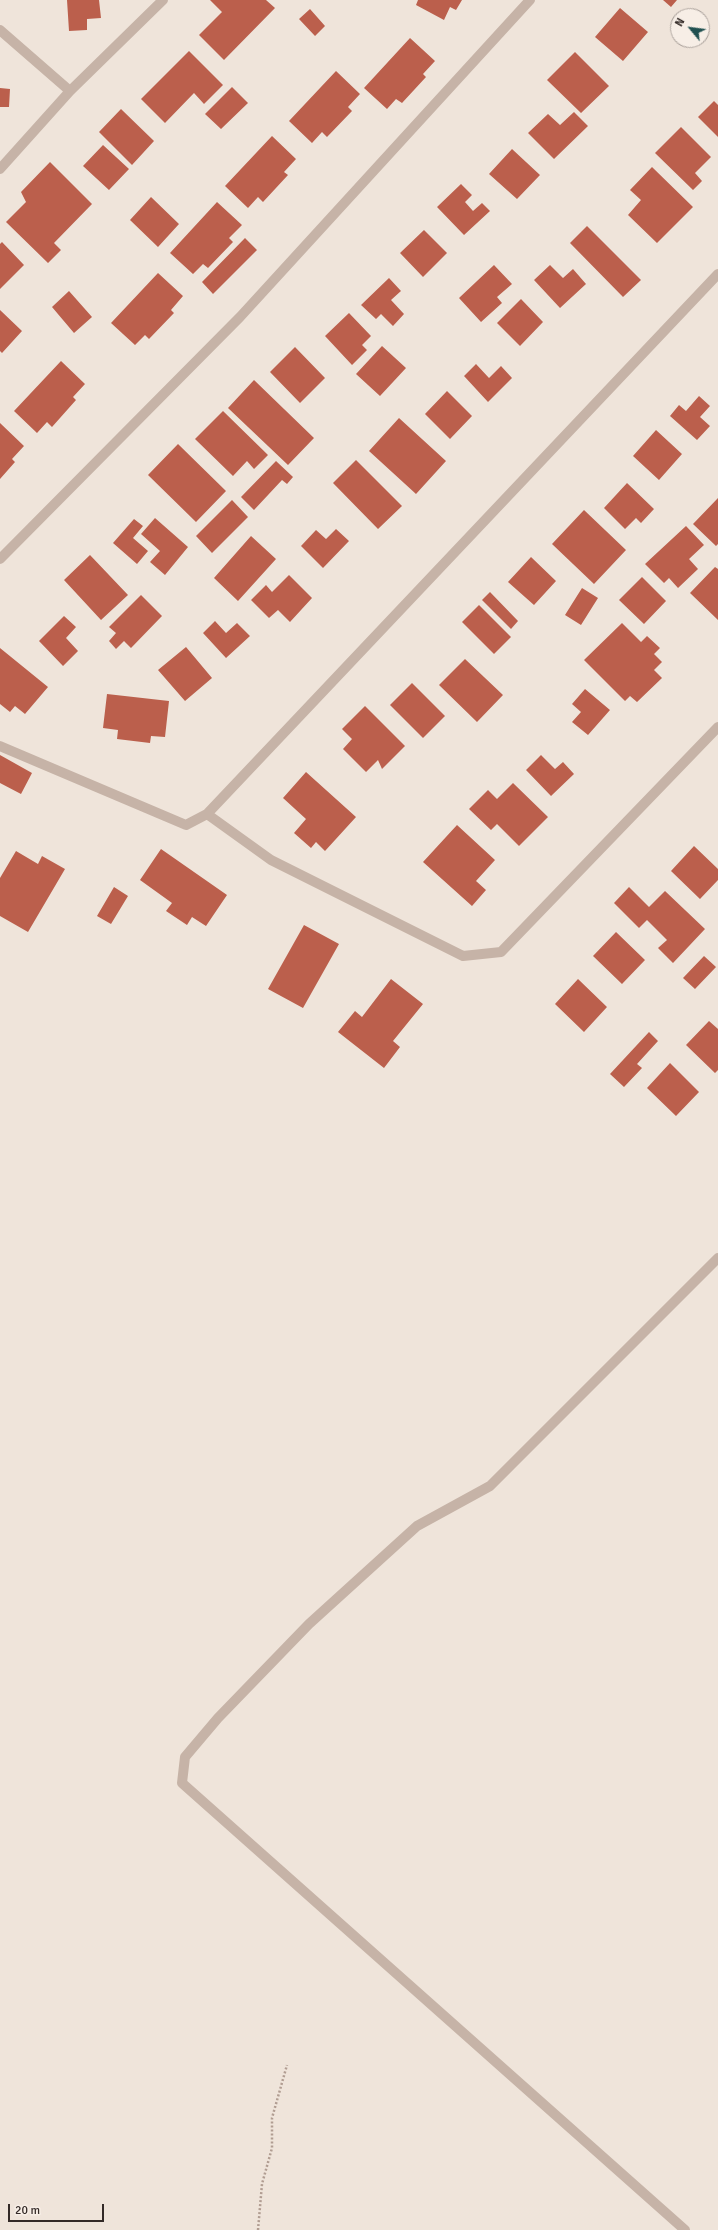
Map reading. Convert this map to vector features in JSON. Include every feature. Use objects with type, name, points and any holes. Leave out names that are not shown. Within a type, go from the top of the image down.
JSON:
[{"type":"street","points":[[0,169],[70,91],[163,0]]},
{"type":"street","points":[[0,559],[240,317],[530,0]]},
{"type":"street","points":[[0,30],[70,91]]},
{"type":"street","points":[[0,746],[186,825],[207,814],[718,274]]},
{"type":"street","points":[[207,814],[271,860],[463,956],[500,952],[718,727]]},
{"type":"street","points":[[685,2230],[182,1783],[185,1757],[218,1718],[309,1624],[417,1526],[490,1486],[718,1258]]},
{"type":"path","points":[[258,2230],[262,2184],[272,2148],[272,2118],[287,2065]]},
{"type":"building","points":[[67,0],[99,0],[101,18],[87,19],[87,30],[69,31]]},
{"type":"building","points":[[210,0],[266,0],[275,8],[224,60],[199,35],[222,12]]},
{"type":"building","points":[[418,0],[462,0],[456,10],[450,7],[444,20],[416,5]]},
{"type":"building","points":[[663,0],[677,0],[671,7]]},
{"type":"building","points":[[620,8],[648,32],[623,61],[595,37]]},
{"type":"building","points":[[310,9],[325,26],[315,36],[299,19]]},
{"type":"building","points":[[410,38],[435,61],[423,74],[426,77],[402,103],[396,99],[387,109],[364,88]]},
{"type":"building","points":[[189,51],[223,85],[204,104],[194,93],[165,123],[141,99]]},
{"type":"building","points":[[575,52],[609,86],[581,113],[547,80]]},
{"type":"building","points":[[336,71],[360,94],[348,107],[352,111],[327,137],[322,132],[312,143],[289,121]]},
{"type":"building","points":[[232,87],[248,103],[221,129],[205,114]]},
{"type":"building","points":[[0,88],[10,89],[9,107],[0,107]]},
{"type":"building","points":[[714,101],[718,105],[718,137],[698,117]]},
{"type":"building","points":[[121,109],[154,141],[132,165],[99,132]]},
{"type":"building","points":[[574,112],[588,126],[554,159],[528,133],[548,114],[560,125]]},
{"type":"building","points":[[681,127],[711,157],[695,173],[702,181],[693,190],[655,153]]},
{"type":"building","points":[[272,136],[296,159],[284,172],[288,175],[263,202],[258,197],[248,208],[225,186]]},
{"type":"building","points":[[103,145],[129,169],[109,190],[83,166]]},
{"type":"building","points":[[512,149],[540,175],[517,199],[489,174]]},
{"type":"building","points":[[50,162],[92,204],[54,243],[61,250],[48,263],[6,222],[26,202],[21,192]]},
{"type":"building","points":[[652,167],[693,207],[657,243],[628,215],[641,200],[630,190]]},
{"type":"building","points":[[461,184],[472,195],[465,202],[473,211],[482,203],[490,211],[464,235],[437,207]]},
{"type":"building","points":[[151,197],[179,224],[158,247],[130,220]]},
{"type":"building","points":[[217,202],[242,225],[229,238],[233,242],[208,268],[203,264],[193,274],[170,253]]},
{"type":"building","points":[[587,226],[641,280],[623,297],[570,243]]},
{"type":"building","points":[[424,230],[447,253],[423,277],[400,253]]},
{"type":"building","points":[[245,238],[257,250],[213,294],[202,282]]},
{"type":"building","points":[[2,242],[24,265],[0,289],[0,244]]},
{"type":"building","points":[[494,265],[512,284],[497,297],[502,303],[481,322],[459,298]]},
{"type":"building","points":[[550,265],[563,278],[573,269],[586,284],[560,308],[534,280]]},
{"type":"building","points":[[158,273],[183,296],[171,310],[174,313],[149,339],[145,335],[135,345],[111,323]]},
{"type":"building","points":[[389,278],[401,291],[391,300],[404,314],[393,326],[381,314],[376,319],[361,305]]},
{"type":"building","points":[[69,291],[92,317],[74,333],[52,307]]},
{"type":"building","points":[[521,299],[543,322],[520,346],[497,323]]},
{"type":"building","points":[[0,310],[22,331],[2,353],[0,351]]},
{"type":"building","points":[[349,313],[371,336],[362,345],[367,350],[352,365],[325,336]]},
{"type":"building","points":[[382,346],[406,368],[380,396],[356,374]]},
{"type":"building","points":[[295,347],[325,378],[300,403],[270,372]]},
{"type":"building","points":[[61,361],[85,384],[73,397],[76,400],[52,427],[47,422],[37,433],[14,411]]},
{"type":"building","points":[[476,364],[489,378],[501,366],[512,378],[488,402],[464,376]]},
{"type":"building","points":[[254,380],[314,438],[288,465],[228,408]]},
{"type":"building","points":[[447,391],[472,416],[450,439],[425,414]]},
{"type":"building","points":[[699,396],[710,406],[700,417],[710,426],[697,440],[670,416],[679,405],[686,411]]},
{"type":"building","points":[[223,411],[268,455],[254,469],[247,461],[233,476],[195,439]]},
{"type":"building","points":[[399,418],[446,461],[416,494],[369,451]]},
{"type":"building","points":[[0,423],[24,446],[12,459],[15,462],[0,479]]},
{"type":"building","points":[[656,430],[682,454],[659,480],[633,456]]},
{"type":"building","points":[[178,444],[226,491],[196,522],[148,475]]},
{"type":"building","points":[[356,460],[402,506],[378,529],[333,483]]},
{"type":"building","points":[[276,461],[293,477],[287,484],[282,480],[254,510],[241,497]]},
{"type":"building","points":[[627,483],[654,509],[641,523],[636,518],[625,529],[604,508]]},
{"type":"building","points":[[718,498],[718,544],[716,546],[693,524]]},
{"type":"building","points":[[232,500],[248,517],[212,553],[196,536]]},
{"type":"building","points":[[584,510],[626,550],[594,584],[552,544]]},
{"type":"building","points":[[155,518],[188,547],[165,575],[150,562],[160,551],[141,534]]},
{"type":"building","points":[[134,519],[143,526],[133,538],[148,551],[137,564],[113,543]]},
{"type":"building","points":[[686,526],[704,545],[689,559],[698,569],[678,588],[669,578],[664,583],[645,564]]},
{"type":"building","points":[[336,529],[349,541],[323,568],[301,546],[316,530],[326,539]]},
{"type":"building","points":[[251,536],[276,559],[238,601],[214,578]]},
{"type":"building","points":[[90,555],[128,595],[101,620],[64,580]]},
{"type":"building","points":[[531,557],[556,581],[534,605],[508,582]]},
{"type":"building","points":[[715,567],[718,569],[718,620],[690,593]]},
{"type":"building","points":[[289,575],[312,598],[290,622],[278,610],[269,618],[251,600],[266,585],[272,592]]},
{"type":"building","points":[[642,577],[666,601],[644,624],[619,600]]},
{"type":"building","points":[[582,588],[598,598],[581,625],[565,615]]},
{"type":"building","points":[[490,592],[518,621],[511,629],[482,600]]},
{"type":"building","points":[[141,595],[162,616],[131,648],[124,641],[116,649],[109,641],[116,633],[109,627]]},
{"type":"building","points":[[479,605],[511,637],[494,654],[462,622]]},
{"type":"building","points":[[64,616],[76,627],[66,638],[78,651],[63,666],[39,641]]},
{"type":"building","points":[[215,621],[226,633],[237,623],[250,636],[226,658],[203,633]]},
{"type":"building","points":[[622,623],[641,642],[647,636],[660,648],[654,654],[662,662],[654,670],[662,678],[637,702],[630,696],[625,701],[584,660]]},
{"type":"building","points":[[186,647],[212,678],[185,701],[158,670]]},
{"type":"building","points":[[0,648],[48,687],[25,714],[15,706],[10,712],[0,704]]},
{"type":"building","points":[[465,659],[503,695],[477,722],[439,685]]},
{"type":"building","points":[[412,683],[445,716],[423,738],[390,705]]},
{"type":"building","points":[[585,689],[610,710],[588,735],[572,722],[581,712],[572,704]]},
{"type":"building","points":[[107,694],[169,701],[165,737],[151,736],[150,743],[117,739],[118,730],[103,728]]},
{"type":"building","points":[[365,706],[405,746],[382,769],[378,760],[366,772],[343,749],[352,739],[342,729]]},
{"type":"building","points":[[0,755],[32,773],[21,794],[0,783]]},
{"type":"building","points":[[541,755],[555,769],[563,762],[574,774],[551,796],[526,770]]},
{"type":"building","points":[[306,772],[356,817],[325,851],[316,842],[311,848],[294,833],[306,819],[283,798]]},
{"type":"building","points":[[513,783],[548,817],[519,846],[497,824],[491,830],[469,809],[488,790],[497,799]]},
{"type":"building","points":[[457,825],[495,860],[476,881],[486,890],[472,906],[423,862]]},
{"type":"building","points":[[694,846],[718,869],[718,880],[700,899],[671,871]]},
{"type":"building","points":[[161,849],[227,895],[206,926],[192,917],[187,925],[166,911],[172,903],[140,880]]},
{"type":"building","points":[[16,851],[38,864],[42,856],[65,869],[28,932],[0,916],[0,878]]},
{"type":"building","points":[[114,887],[128,896],[111,924],[97,916]]},
{"type":"building","points":[[629,887],[649,907],[665,891],[705,929],[673,963],[658,948],[667,940],[647,920],[639,928],[614,903]]},
{"type":"building","points":[[304,925],[339,944],[303,1008],[268,989]]},
{"type":"building","points":[[616,932],[645,960],[622,984],[593,956]]},
{"type":"building","points":[[704,956],[716,967],[695,989],[683,978]]},
{"type":"building","points":[[391,979],[423,1004],[393,1041],[400,1047],[384,1068],[338,1032],[355,1011],[362,1017]]},
{"type":"building","points":[[578,979],[607,1007],[584,1032],[555,1004]]},
{"type":"building","points":[[709,1021],[718,1029],[718,1070],[715,1073],[686,1045]]},
{"type":"building","points":[[649,1032],[658,1041],[637,1064],[642,1068],[624,1087],[610,1074]]},
{"type":"building","points":[[670,1063],[699,1092],[676,1116],[647,1088]]}]
